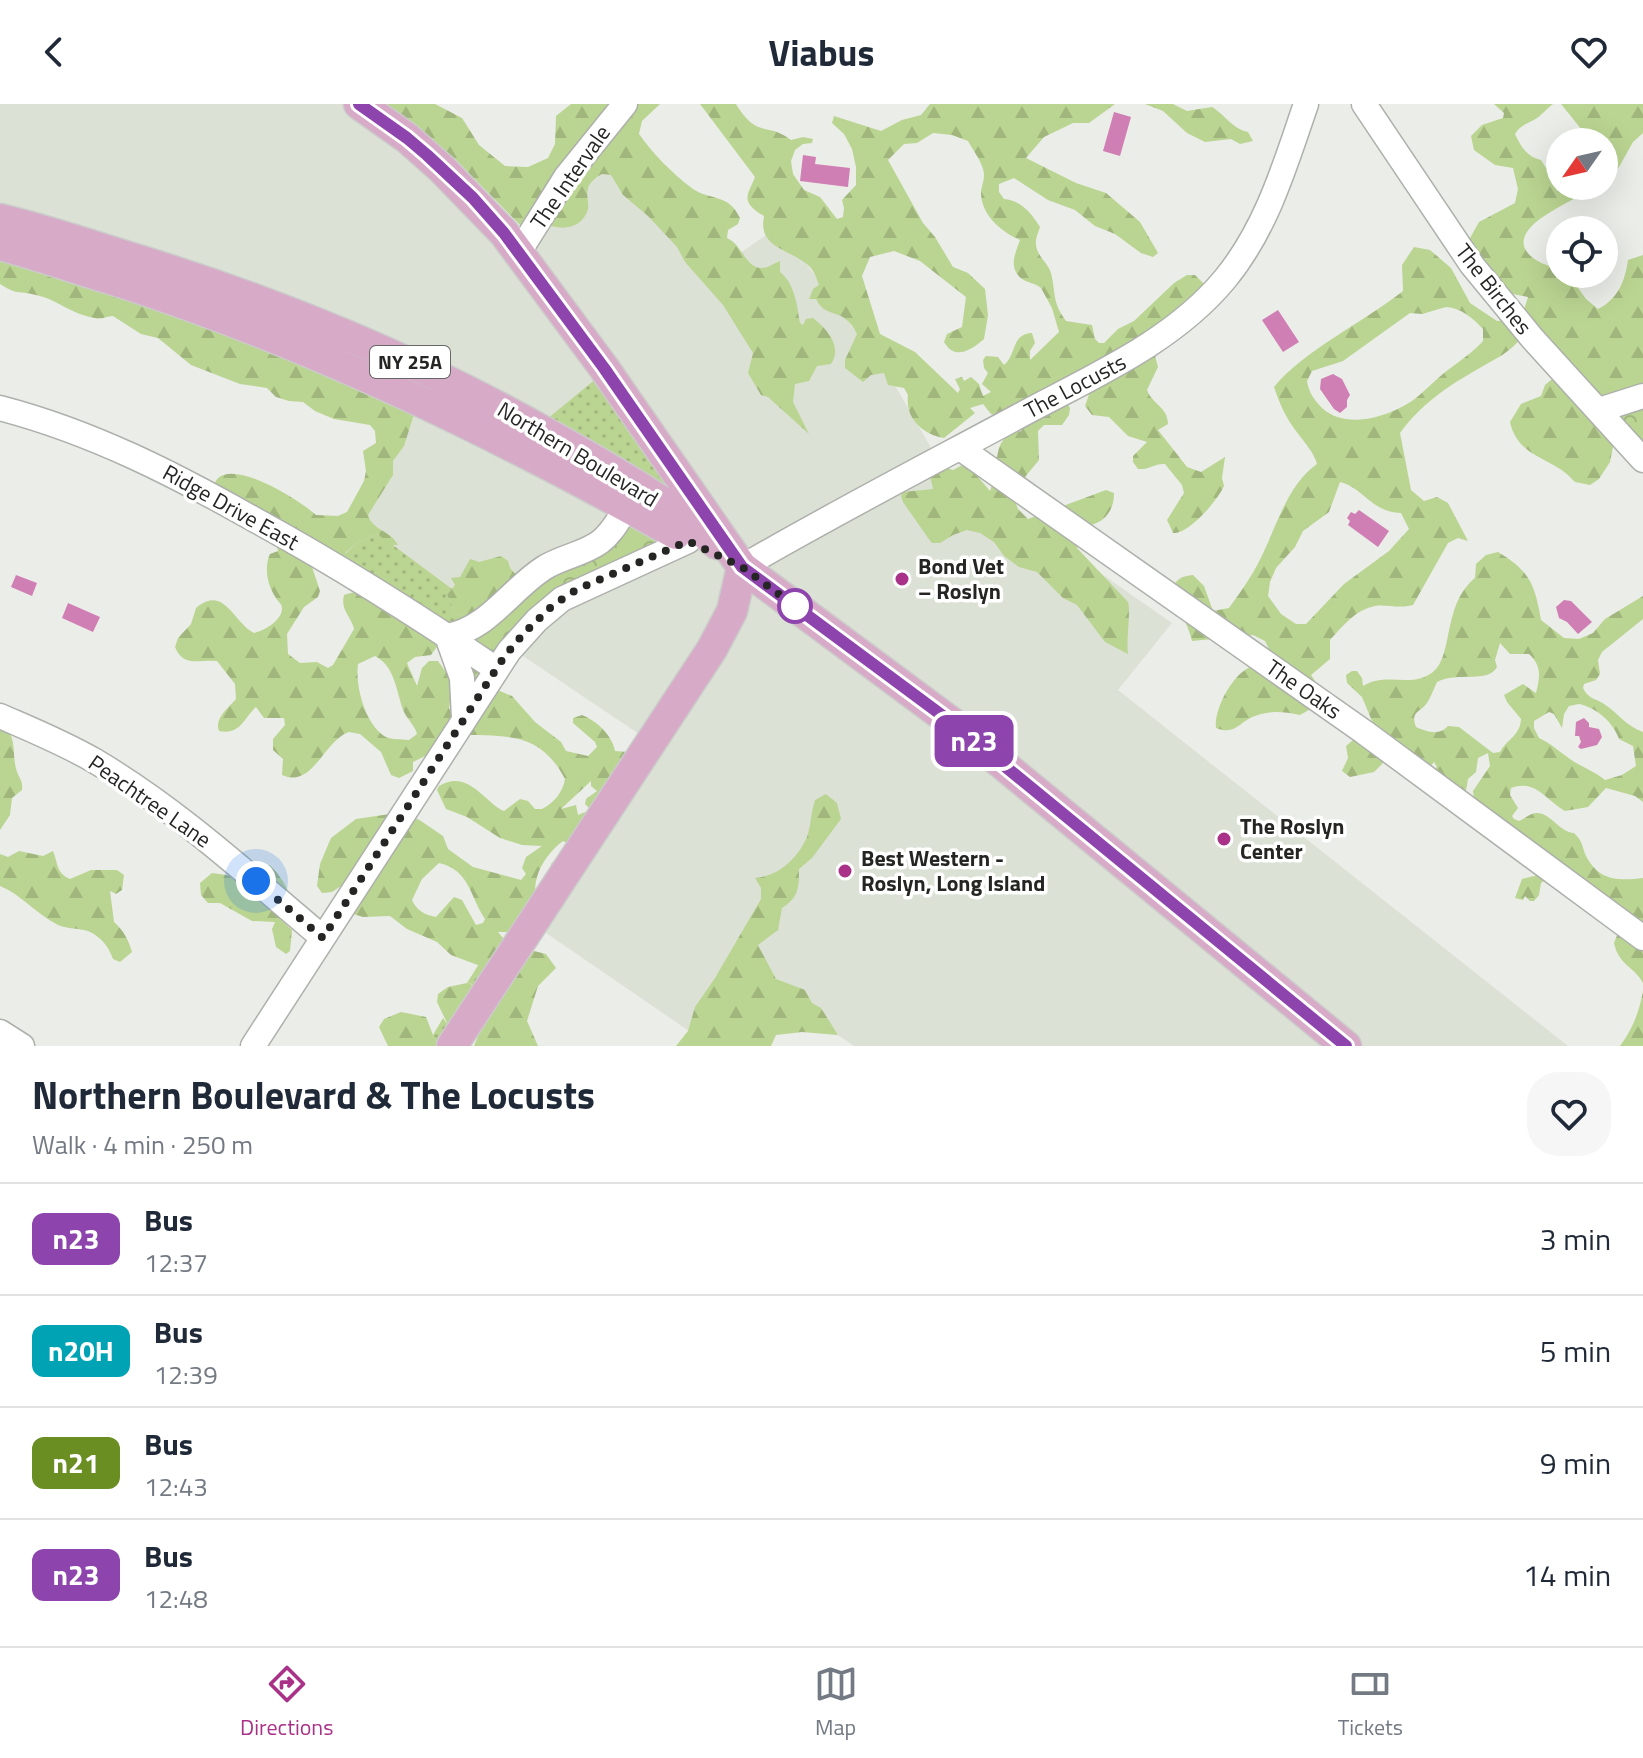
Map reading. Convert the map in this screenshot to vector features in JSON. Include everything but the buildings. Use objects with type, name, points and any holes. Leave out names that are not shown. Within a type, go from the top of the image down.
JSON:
[{"type":"main road","points":[[359,104],[407,138],[486,212],[519,252],[650,433],[742,567],[732,611],[712,649],[452,1046]]},
{"type":"main road","name":"Northern Boulevard","points":[[0,219],[168,268],[257,298],[344,332],[429,371],[496,404],[602,465],[713,540],[742,567]]},
{"type":"main road","name":"Northern Boulevard","points":[[0,245],[139,288],[319,354],[464,421],[742,567]]},
{"type":"main road","name":"NY 25A","points":[[742,567],[951,722],[1346,1046]]},
{"type":"street","name":"The Intervale","points":[[519,252],[566,177],[625,104]]},
{"type":"street","name":"The Locusts","points":[[742,567],[880,488],[1144,348],[1200,304],[1224,280],[1262,223],[1306,104]]},
{"type":"street","name":"The Birches","points":[[1364,104],[1472,265],[1532,338],[1643,460]]},
{"type":"street","points":[[1599,410],[1643,396]]},
{"type":"street","name":"Ridge Drive East","points":[[0,408],[77,432],[175,475],[324,559],[496,669]]},
{"type":"street","name":"The Oaks","points":[[960,448],[1364,732],[1643,938]]},
{"type":"street","points":[[464,718],[460,666],[447,636],[470,629],[545,567],[599,543],[627,507]]},
{"type":"street","points":[[253,1046],[496,669],[524,633],[562,599],[688,541]]},
{"type":"street","points":[[496,669],[488,636],[500,605]]},
{"type":"street","name":"Peachtree Lane","points":[[0,716],[76,750],[142,792],[223,853],[323,938]]},
{"type":"street","points":[[0,1032],[22,1046]]},
{"type":"shaded area","points":[[0,104],[359,104],[518,252],[598,134],[717,269],[779,226],[896,387],[938,460],[1172,623],[1118,690],[1568,1046],[854,1046],[733,963],[689,1031],[533,924],[651,742],[511,648],[465,632],[324,559],[409,398],[0,246]]},
{"type":"shaded area","points":[[1114,112],[1131,117],[1120,156],[1103,151]]},
{"type":"shaded area","points":[[803,155],[816,157],[815,164],[850,168],[848,187],[800,181]]},
{"type":"shaded area","points":[[1278,310],[1299,342],[1283,352],[1262,320]]},
{"type":"shaded area","points":[[1333,374],[1342,379],[1350,395],[1347,407],[1340,413],[1320,389],[1321,379]]},
{"type":"shaded area","points":[[1359,510],[1389,531],[1378,547],[1348,525],[1350,521],[1347,518],[1351,512],[1355,514]]},
{"type":"shaded area","points":[[16,575],[37,583],[32,596],[11,587]]},
{"type":"shaded area","points":[[1564,600],[1571,601],[1592,622],[1578,634],[1559,618],[1556,607]]},
{"type":"shaded area","points":[[68,603],[100,617],[93,632],[62,618]]},
{"type":"shaded area","points":[[1584,718],[1589,727],[1599,729],[1602,737],[1597,745],[1581,749],[1578,747],[1581,742],[1579,736],[1575,736],[1576,722]]},
{"type":"green space","points":[[374,104],[435,104],[462,118],[479,145],[505,166],[528,167],[548,158],[555,144],[556,116],[571,104],[660,104],[642,121],[639,134],[657,156],[693,189],[725,201],[735,210],[740,218],[738,224],[728,230],[727,238],[756,267],[767,267],[780,261],[780,272],[792,289],[800,323],[803,325],[806,319],[813,318],[832,339],[835,351],[831,364],[817,366],[809,381],[795,384],[793,402],[809,434],[768,397],[761,395],[748,373],[753,353],[723,305],[685,262],[677,247],[623,195],[611,175],[602,174],[590,184],[587,191],[588,209],[576,225],[563,228],[544,223],[534,228],[521,226],[455,159]]},
{"type":"green space","points":[[700,104],[736,104],[757,126],[783,134],[791,140],[803,137],[813,139],[812,143],[803,144],[795,150],[791,161],[793,174],[804,190],[820,197],[837,219],[843,217],[842,200],[856,185],[856,167],[844,134],[832,123],[834,116],[881,131],[902,120],[921,115],[930,104],[1115,104],[1089,123],[1073,123],[1044,137],[1026,158],[1076,183],[1106,193],[1140,222],[1158,253],[1153,257],[1141,253],[1115,234],[1095,226],[1075,210],[1048,200],[1014,178],[999,184],[999,192],[1004,199],[1025,208],[1040,227],[1037,249],[1051,273],[1056,303],[1066,321],[1092,325],[1099,343],[1104,343],[1118,329],[1134,321],[1174,283],[1187,275],[1195,275],[1204,284],[1149,333],[1158,367],[1147,390],[1167,418],[1168,424],[1158,430],[1187,467],[1201,472],[1225,457],[1224,486],[1209,508],[1194,523],[1173,533],[1167,520],[1184,493],[1182,485],[1165,464],[1138,469],[1133,456],[1147,442],[1128,436],[1109,417],[1092,415],[1085,406],[1091,389],[1064,379],[1058,381],[1057,387],[1070,408],[1069,415],[1062,425],[1044,425],[1038,431],[1039,460],[1012,493],[1018,509],[1028,519],[1106,490],[1114,493],[1107,515],[1088,526],[1077,548],[1128,602],[1128,654],[1105,642],[1077,605],[1063,598],[1037,572],[1019,567],[1004,556],[994,542],[980,533],[967,530],[940,543],[932,543],[928,538],[903,502],[903,492],[933,489],[930,476],[942,467],[953,470],[966,463],[990,491],[1000,445],[1012,433],[1022,431],[1014,423],[991,414],[983,404],[970,408],[975,413],[944,438],[936,436],[922,429],[912,418],[904,388],[888,385],[884,373],[871,375],[863,382],[845,368],[845,360],[857,334],[846,319],[825,310],[816,299],[809,299],[813,289],[819,285],[812,270],[778,248],[766,236],[764,216],[748,202],[748,193],[755,177]],"holes":[[[933,133],[968,141],[982,165],[984,179],[981,194],[985,209],[1000,228],[1020,240],[1014,261],[1015,270],[1022,279],[1041,288],[1052,308],[1059,332],[1030,360],[1030,351],[1035,343],[1032,333],[1025,334],[1017,341],[1004,365],[998,357],[986,356],[983,360],[988,373],[982,384],[991,392],[983,396],[979,384],[971,377],[964,381],[962,377],[955,379],[960,389],[958,393],[915,352],[880,334],[862,276],[870,257],[894,251],[920,261],[966,297],[962,327],[947,334],[944,342],[948,348],[963,352],[984,339],[988,315],[985,289],[968,273],[953,267],[923,223],[888,160],[904,144],[917,143]]]},
{"type":"green space","points":[[1145,104],[1173,104],[1187,111],[1212,107],[1233,125],[1248,132],[1253,141],[1240,144],[1231,139],[1205,142],[1187,133],[1163,111]]},
{"type":"green space","points":[[1494,104],[1553,104],[1515,134],[1525,151],[1541,160],[1546,168],[1546,200],[1573,200],[1548,214],[1527,232],[1524,242],[1527,252],[1546,264],[1546,288],[1578,288],[1598,309],[1611,300],[1619,289],[1628,260],[1643,255],[1643,393],[1614,442],[1610,462],[1599,479],[1590,485],[1575,482],[1528,450],[1514,434],[1510,422],[1521,404],[1541,396],[1545,385],[1564,369],[1523,335],[1503,355],[1436,396],[1400,433],[1411,490],[1424,501],[1437,497],[1448,503],[1468,541],[1458,538],[1448,543],[1413,605],[1368,608],[1340,629],[1330,640],[1330,659],[1311,675],[1321,690],[1314,707],[1300,715],[1266,713],[1250,718],[1233,729],[1216,728],[1220,704],[1239,675],[1256,665],[1277,665],[1265,641],[1253,635],[1192,641],[1171,590],[1180,579],[1193,575],[1204,586],[1213,611],[1229,608],[1258,564],[1292,492],[1317,464],[1287,418],[1274,387],[1317,349],[1403,291],[1402,265],[1414,247],[1430,250],[1451,268],[1470,303],[1497,321],[1521,319],[1528,297],[1507,293],[1469,240],[1479,222],[1515,203],[1518,189],[1513,168],[1495,165],[1474,150],[1471,136],[1482,125],[1503,118],[1504,113]],"holes":[[[1451,308],[1462,312],[1483,329],[1483,341],[1406,405],[1382,415],[1356,420],[1332,415],[1314,399],[1307,381],[1312,371],[1343,361],[1410,313],[1422,314]],[[1340,482],[1382,509],[1401,513],[1409,529],[1389,551],[1344,584],[1306,624],[1296,624],[1281,614],[1268,596],[1270,582],[1276,568],[1295,547],[1303,531],[1329,512]]]},
{"type":"green space","points":[[1561,104],[1643,104],[1643,133],[1633,142],[1618,168],[1618,128],[1580,128]]},
{"type":"green space","points":[[0,246],[139,288],[250,327],[410,397],[416,408],[404,446],[393,461],[393,475],[368,515],[373,524],[398,545],[390,545],[378,534],[358,542],[340,557],[323,552],[309,558],[320,591],[318,597],[304,607],[287,634],[288,654],[300,663],[317,662],[328,668],[333,665],[354,629],[345,609],[344,595],[358,592],[373,594],[385,600],[394,612],[407,614],[418,627],[436,639],[439,644],[431,655],[415,657],[407,663],[417,686],[422,668],[429,661],[438,661],[453,682],[449,708],[452,715],[463,689],[488,686],[512,696],[535,722],[561,742],[566,751],[588,756],[597,747],[573,723],[573,718],[582,715],[603,729],[615,751],[628,752],[634,759],[626,780],[609,795],[605,794],[599,806],[591,810],[585,804],[586,799],[597,791],[591,786],[591,781],[561,809],[576,805],[578,815],[585,812],[577,849],[556,881],[552,876],[551,864],[567,843],[563,841],[559,844],[544,862],[535,886],[534,913],[527,927],[519,935],[515,932],[498,932],[511,948],[500,968],[491,970],[451,955],[437,942],[407,929],[390,916],[363,917],[350,913],[345,906],[347,882],[332,892],[322,893],[317,886],[320,864],[331,838],[356,819],[408,814],[443,836],[448,849],[473,867],[521,880],[526,874],[522,868],[526,857],[542,846],[522,845],[500,838],[467,817],[446,809],[437,790],[439,786],[459,781],[504,811],[520,799],[528,801],[535,809],[542,809],[557,797],[565,779],[544,752],[520,739],[458,735],[451,738],[452,748],[445,758],[439,759],[433,752],[413,762],[413,771],[399,778],[391,775],[381,752],[360,734],[349,732],[332,744],[310,770],[293,778],[282,775],[283,759],[273,750],[273,739],[285,725],[284,718],[264,718],[256,707],[237,728],[219,731],[220,718],[236,699],[235,684],[217,661],[187,660],[178,654],[175,647],[178,638],[191,624],[196,608],[206,602],[221,602],[254,633],[272,624],[281,613],[281,605],[267,576],[270,554],[278,551],[275,539],[261,522],[213,490],[218,478],[229,474],[243,475],[278,490],[316,515],[338,516],[347,512],[364,481],[363,451],[376,443],[375,431],[370,425],[334,419],[303,402],[276,397],[267,388],[240,384],[191,365],[158,338],[141,334],[113,316],[100,319],[87,316],[43,297],[14,291],[0,284]],"holes":[[[375,656],[391,673],[404,712],[416,731],[417,734],[409,740],[384,736],[367,713],[360,693],[358,664]],[[439,863],[463,878],[485,919],[483,923],[476,925],[462,900],[454,897],[436,917],[416,907],[412,900],[422,879]]]},
{"type":"green space","points":[[603,373],[682,488],[666,499],[541,424]]},
{"type":"green space","points":[[1643,396],[1643,460],[1610,423]]},
{"type":"green space","points":[[627,507],[688,541],[577,590],[465,718],[457,634]]},
{"type":"green space","points":[[378,534],[452,589],[447,595],[456,614],[472,619],[457,634],[327,554],[346,553],[358,542]]},
{"type":"green space","points":[[1498,552],[1524,573],[1533,588],[1541,620],[1564,638],[1579,639],[1593,633],[1605,619],[1643,596],[1643,619],[1602,652],[1598,660],[1600,674],[1596,680],[1584,684],[1583,688],[1589,696],[1643,732],[1643,802],[1635,796],[1606,788],[1588,807],[1565,811],[1534,788],[1511,788],[1510,795],[1518,808],[1512,816],[1514,819],[1519,821],[1532,814],[1543,814],[1574,833],[1591,864],[1603,875],[1617,879],[1643,878],[1643,983],[1616,951],[1614,943],[1618,933],[1547,879],[1541,883],[1539,895],[1534,901],[1525,896],[1523,900],[1515,898],[1522,879],[1538,875],[1539,855],[1545,851],[1474,799],[1473,791],[1490,766],[1488,753],[1478,758],[1476,772],[1468,779],[1466,791],[1462,794],[1432,770],[1437,767],[1434,762],[1429,768],[1379,755],[1383,763],[1374,772],[1350,777],[1342,771],[1348,758],[1346,746],[1372,721],[1362,697],[1347,683],[1346,675],[1357,671],[1363,686],[1381,680],[1416,679],[1433,672],[1444,654],[1457,602],[1475,578],[1476,564],[1486,555]],"holes":[[[1500,643],[1510,654],[1529,654],[1538,667],[1539,677],[1536,693],[1523,684],[1504,695],[1521,719],[1516,733],[1500,752],[1493,753],[1459,727],[1448,726],[1433,732],[1416,727],[1415,715],[1427,703],[1437,682],[1493,672],[1497,667],[1495,660]],[[1579,704],[1604,717],[1619,739],[1633,746],[1636,766],[1622,775],[1605,780],[1539,738],[1534,721],[1549,712],[1554,714],[1562,728],[1569,706]]]},
{"type":"green space","points":[[501,556],[519,578],[472,619],[456,614],[447,595],[455,585],[451,578],[460,577],[470,559],[479,562]]},
{"type":"green space","points":[[0,724],[12,739],[22,790],[12,798],[10,815],[0,830]]},
{"type":"green space","points":[[826,794],[837,803],[841,819],[812,858],[799,869],[797,892],[782,908],[778,930],[758,945],[776,979],[805,990],[838,1035],[802,1032],[776,1035],[771,1046],[676,1046],[688,1031],[695,1007],[761,899],[761,888],[755,878],[779,870],[798,852],[807,837],[815,800]]},
{"type":"green space","points":[[19,851],[43,856],[53,851],[60,871],[70,879],[91,870],[117,870],[124,875],[122,890],[116,894],[110,891],[114,922],[132,952],[120,962],[113,959],[106,945],[94,934],[58,925],[0,886],[0,854],[8,857]]},
{"type":"green space","points":[[270,865],[285,884],[290,899],[286,913],[280,919],[292,930],[290,951],[286,954],[276,947],[272,929],[275,922],[252,921],[220,903],[208,903],[201,895],[200,883],[212,873],[233,876],[258,866]]},
{"type":"green space","points":[[534,951],[546,954],[556,968],[538,986],[527,1021],[538,1046],[474,1046],[483,1024],[525,953]]},
{"type":"green space","points":[[479,964],[491,970],[440,1046],[433,1035],[443,1018],[448,1025],[472,984],[467,983]]},
{"type":"green space","points":[[467,983],[474,990],[448,1025],[437,1002],[438,994],[448,987]]},
{"type":"green space","points":[[1643,991],[1643,1046],[1620,1046],[1635,1020]]},
{"type":"green space","points":[[401,1012],[426,1017],[440,1046],[388,1046],[379,1027],[384,1019]]},
{"type":"bus line","name":"n23","points":[[359,104],[427,155],[473,198],[504,233],[604,368],[742,567],[951,722],[1346,1046]]},
{"type":"place","name":"Bond Vet – Roslyn","points":[[902,579]]},
{"type":"place","name":"The Roslyn Center","points":[[1224,839]]},
{"type":"place","name":"Best Western - Roslyn, Long Island","points":[[845,871]]},
{"type":"route","points":[[256,881],[323,938],[504,657],[552,606],[576,590],[688,541],[742,567],[795,606]]}]
